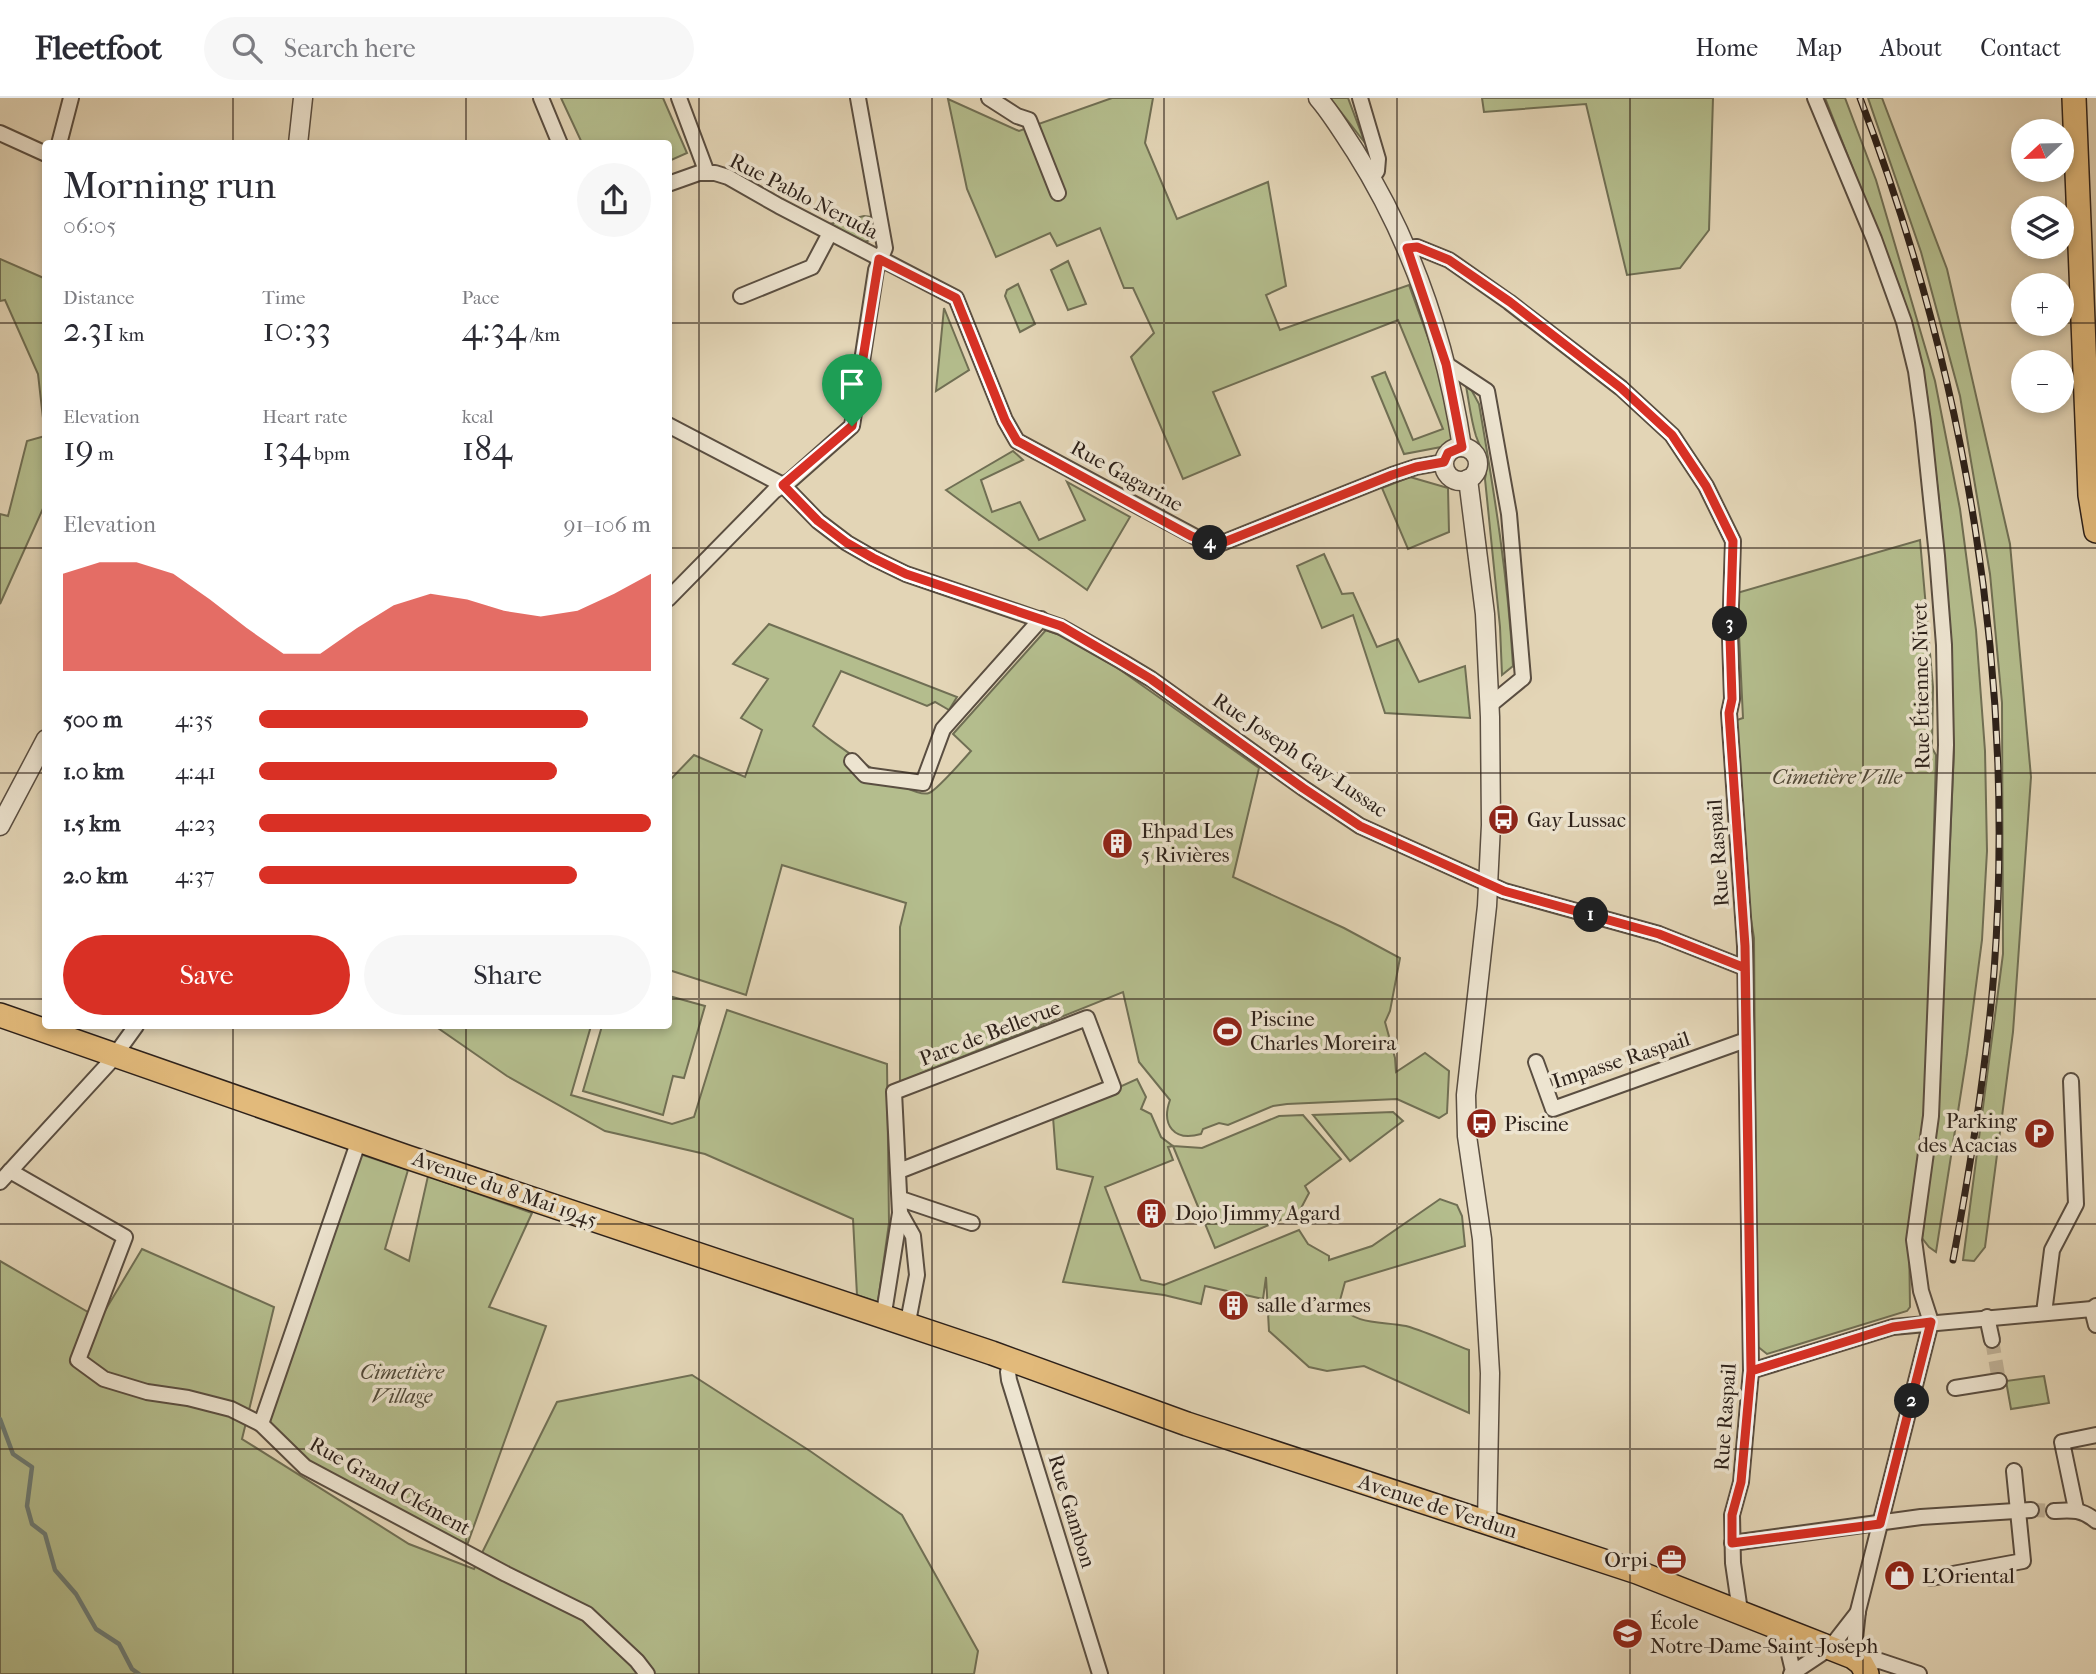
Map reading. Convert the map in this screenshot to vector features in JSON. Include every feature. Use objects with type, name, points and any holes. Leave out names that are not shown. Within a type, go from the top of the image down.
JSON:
[{"type":"main road","points":[[2074,98],[2090,495],[2096,531]]},
{"type":"main road","name":"Avenue du 8 Mai 1945","points":[[0,1015],[1011,1361]]},
{"type":"main road","name":"Avenue de Verdun","points":[[1011,1361],[1197,1427],[1637,1572],[1830,1648],[1860,1665]]},
{"type":"street","points":[[60,140],[72,98]]},
{"type":"street","points":[[298,140],[303,98]]},
{"type":"street","points":[[541,98],[558,140]]},
{"type":"street","points":[[678,98],[707,173]]},
{"type":"street","points":[[672,595],[774,491],[852,426],[879,259],[885,248],[859,98]]},
{"type":"street","points":[[989,98],[1017,117],[1029,120],[1058,193]]},
{"type":"street","points":[[1318,98],[1372,178],[1407,248],[1446,364],[1462,447],[1474,454],[1478,464],[1475,473],[1468,480],[1457,481],[1445,471],[1444,462],[1448,453],[1462,447]]},
{"type":"street","points":[[1360,98],[1378,159],[1377,171],[1372,178]]},
{"type":"street","name":"Rue Étienne Nivet","points":[[1815,98],[1874,239],[1904,322],[1916,371],[1937,555],[1944,645],[1946,745],[1931,1116],[1914,1240],[1921,1291],[1931,1322]]},
{"type":"street","points":[[0,134],[42,153]]},
{"type":"street","name":"Rue Pablo Neruda","points":[[672,183],[699,173],[728,177],[879,259]]},
{"type":"street","points":[[741,296],[812,267],[830,233]]},
{"type":"street","name":"Rue Raspail","points":[[1407,248],[1417,247],[1449,260],[1510,302],[1621,388],[1672,435],[1706,486],[1733,541],[1730,637],[1732,699],[1729,713],[1745,968],[1751,1371],[1741,1482],[1732,1515],[1732,1563],[1740,1611]]},
{"type":"street","name":"Rue Gagarine","points":[[879,259],[956,298],[1005,420],[1017,441],[1203,541],[1217,545],[1392,475],[1444,462]]},
{"type":"street","points":[[1446,364],[1487,391],[1509,514],[1523,678],[1490,705]]},
{"type":"street","name":"Rue Joseph Gay-Lussac","points":[[672,427],[783,485],[818,521],[873,558],[906,574],[1061,626],[1151,679],[1360,826],[1506,892],[1659,934],[1745,968]]},
{"type":"street","points":[[1468,480],[1485,614],[1490,705],[1491,825],[1488,885],[1466,1095],[1467,1136],[1482,1239],[1490,1373],[1487,1523]]},
{"type":"street","points":[[852,761],[864,775],[923,783],[943,729],[1041,619]]},
{"type":"street","points":[[0,826],[42,747]]},
{"type":"street","name":"Parc de Bellevue","points":[[883,1319],[900,1206],[894,1092],[1087,1018],[1113,1087],[899,1171]]},
{"type":"street","points":[[0,1182],[116,1054],[134,1029]]},
{"type":"street","name":"Impasse Raspail","points":[[1536,1062],[1553,1109],[1746,1040]]},
{"type":"street","points":[[2044,1313],[2052,1250],[2076,1203],[2071,1082]]},
{"type":"street","points":[[261,1424],[359,1140]]},
{"type":"street","name":"Rue Grand Clément","points":[[10,1171],[125,1237],[78,1360],[104,1379],[147,1392],[188,1398],[231,1409],[261,1424],[304,1467],[587,1614],[637,1661],[647,1674]]},
{"type":"street","points":[[900,1206],[972,1223]]},
{"type":"street","name":"Parc de Bellevue","points":[[900,1206],[914,1236],[917,1275],[907,1327]]},
{"type":"street","points":[[1751,1371],[1893,1327],[2094,1308],[2096,1325]]},
{"type":"street","points":[[1987,1317],[1992,1340]]},
{"type":"street","points":[[1919,1674],[1880,1661],[1860,1665],[1858,1611],[1931,1322]]},
{"type":"street","name":"Rue Gambon","points":[[1011,1361],[1009,1380],[1100,1674]]},
{"type":"street","points":[[1955,1388],[2000,1381]]},
{"type":"street","points":[[2077,1509],[2062,1442],[2096,1435]]},
{"type":"street","points":[[1931,1578],[2023,1561],[2024,1510],[2014,1471]]},
{"type":"street","points":[[2054,1511],[2077,1509],[2096,1521]]},
{"type":"street","points":[[1732,1543],[1922,1517],[2024,1510]]},
{"type":"street","points":[[1783,1629],[1792,1673],[1830,1648],[1858,1611]]},
{"type":"green space","points":[[561,98],[663,98],[687,153],[672,160],[672,140],[581,140]]},
{"type":"green space","points":[[1112,98],[1153,98],[1145,143],[1177,219],[1268,182],[1286,286],[1266,295],[1280,330],[1409,285],[1440,371],[1453,440],[1441,447],[1404,454],[1372,377],[1385,372],[1413,440],[1443,429],[1398,320],[1213,392],[1240,455],[1183,479],[1131,357],[1154,333],[1133,288],[1124,288],[1100,228],[1057,246],[1050,233],[996,257],[967,189],[948,99],[1019,131]]},
{"type":"green space","points":[[1330,98],[1348,98],[1365,143]]},
{"type":"green space","points":[[1482,98],[1713,98],[1709,230],[1680,268],[1627,275],[1586,104],[1484,112]]},
{"type":"green space","points":[[1825,98],[1845,98],[1876,180],[1935,381],[1960,509],[1976,630],[1985,751],[1987,851],[1982,940],[1936,1252],[1922,1238],[1938,1108],[1954,752],[1941,519],[1927,395],[1902,293]]},
{"type":"green space","points":[[1868,98],[1882,98],[1947,269],[2010,544],[2031,777],[2013,1032],[1985,1247],[1974,1261],[1963,1260],[2003,954],[2002,703],[1990,574],[1960,396],[1921,252]]},
{"type":"green space","points":[[864,216],[871,217],[874,236],[864,242],[829,224]]},
{"type":"green space","points":[[0,259],[42,277],[42,409],[38,374],[5,300],[0,301]]},
{"type":"green space","points":[[1068,261],[1086,304],[1068,310],[1051,270]]},
{"type":"green space","points":[[1018,284],[1035,324],[1020,332],[1005,296],[1007,290]]},
{"type":"green space","points":[[944,308],[969,370],[936,391]]},
{"type":"green space","points":[[1466,386],[1479,404],[1504,567],[1513,666],[1502,675],[1485,461],[1474,430]]},
{"type":"green space","points":[[42,437],[42,511],[0,604],[0,514],[8,516],[27,441]]},
{"type":"green space","points":[[1013,451],[1023,460],[981,480],[992,512],[1020,502],[1039,540],[1085,520],[1067,482],[1130,517],[1087,590],[946,490]]},
{"type":"green space","points":[[1410,477],[1448,488],[1449,532],[1408,549],[1382,488]]},
{"type":"green space","name":"Cimetière Ville","points":[[1920,540],[1933,687],[1932,748],[1936,755],[1926,1117],[1909,1237],[1910,1307],[1907,1311],[1767,1354],[1757,1346],[1754,938],[1745,882],[1734,721],[1743,718],[1737,593]]},
{"type":"green space","points":[[1324,554],[1342,594],[1353,593],[1377,647],[1398,639],[1419,682],[1465,666],[1470,718],[1385,713],[1353,615],[1322,628],[1297,566]]},
{"type":"green space","points":[[769,624],[957,697],[949,710],[935,702],[927,706],[841,671],[813,726],[889,779],[920,793],[933,791],[971,751],[953,734],[1046,630],[1060,635],[1119,669],[1259,768],[1233,877],[1344,928],[1400,958],[1390,1011],[1385,1022],[1396,1072],[1425,1053],[1449,1071],[1447,1113],[1439,1118],[1397,1099],[1287,1104],[1273,1106],[1228,1125],[1219,1123],[1203,1129],[1201,1134],[1184,1136],[1169,1124],[1167,1117],[1170,1100],[1139,1062],[1123,992],[900,1082],[900,927],[906,903],[782,865],[746,995],[672,971],[672,778],[694,755],[745,777],[762,730],[741,718],[768,679],[733,664]]},
{"type":"green space","points":[[672,997],[705,1006],[684,1078],[673,1076],[663,1115],[583,1091],[601,1029],[672,1029]]},
{"type":"green space","points":[[727,1010],[887,1064],[889,1223],[878,1302],[857,1295],[853,1219],[705,1154],[605,1131],[507,1076],[439,1029],[590,1029],[571,1095],[672,1124],[694,1117]]},
{"type":"green space","points":[[1137,1079],[1146,1097],[1141,1109],[1151,1114],[1161,1137],[1173,1146],[1168,1147],[1173,1160],[1105,1187],[1141,1280],[1164,1285],[1299,1230],[1308,1244],[1329,1256],[1329,1260],[1372,1246],[1440,1199],[1457,1205],[1462,1216],[1465,1246],[1345,1282],[1339,1304],[1345,1311],[1361,1319],[1406,1326],[1469,1350],[1469,1413],[1364,1366],[1327,1371],[1309,1367],[1269,1331],[1266,1277],[1263,1299],[1205,1286],[1201,1304],[1164,1295],[1063,1282],[1093,1177],[1057,1169],[1053,1117]]},
{"type":"green space","points":[[1393,1112],[1403,1121],[1350,1161],[1313,1115]]},
{"type":"green space","points":[[1303,1115],[1341,1159],[1305,1186],[1309,1193],[1299,1212],[1215,1248],[1173,1146],[1202,1148],[1279,1116]]},
{"type":"green space","name":"Cimetière Village","points":[[360,1154],[408,1170],[385,1249],[409,1261],[428,1176],[532,1213],[489,1307],[546,1326],[466,1548],[307,1463],[271,1429],[269,1419]]},
{"type":"green space","points":[[142,1249],[274,1307],[242,1439],[409,1544],[474,1569],[557,1402],[692,1375],[810,1451],[902,1515],[978,1651],[974,1674],[0,1674],[0,1261],[100,1319]]},
{"type":"green space","points":[[2044,1376],[2049,1403],[2011,1409],[2006,1381]]},
{"type":"waterway","points":[[0,1419],[13,1454],[32,1467],[27,1506],[32,1524],[45,1534],[55,1570],[76,1594],[96,1629],[119,1644],[132,1669],[139,1674]]},
{"type":"tunnel","points":[[1992,1340],[1999,1381]]},
{"type":"tunnel","points":[[2031,1510],[2054,1511]]},
{"type":"railway","points":[[1860,98],[1897,203],[1929,310],[1955,418],[1975,528],[1989,638],[1997,749],[1999,860],[1994,972],[1977,1116],[1953,1260]]},
{"type":"place","name":"Gay Lussac","points":[[1504,820]]},
{"type":"place","name":"Ehpad Les 5 Rivières","points":[[1118,843]]},
{"type":"place","name":"Piscine Charles Moreira","points":[[1227,1031]]},
{"type":"place","name":"Piscine","points":[[1481,1124]]},
{"type":"place","name":"Parking des Acacias","points":[[2040,1133]]},
{"type":"place","name":"Dojo Jimmy Agard","points":[[1152,1213]]},
{"type":"place","name":"salle d'armes","points":[[1234,1305]]},
{"type":"place","name":"Orpi","points":[[1671,1560]]},
{"type":"place","name":"L'Oriental","points":[[1899,1576]]},
{"type":"place","name":"École Notre-Dame-Saint-Joseph","points":[[1627,1634]]},
{"type":"route","points":[[852,426],[783,485],[818,521],[847,543],[906,574],[1061,626],[1151,679],[1360,826],[1504,891],[1659,934],[1745,968],[1751,1371],[1741,1482],[1732,1515],[1732,1543],[1880,1524],[1931,1322],[1893,1327],[1751,1371],[1745,946],[1729,713],[1732,699],[1730,637],[1733,541],[1706,486],[1672,435],[1621,388],[1510,302],[1449,260],[1417,247],[1407,248],[1446,364],[1462,447],[1448,453],[1444,462],[1392,475],[1217,545],[1191,536],[1017,441],[1005,420],[956,298],[879,259],[852,426]]}]
